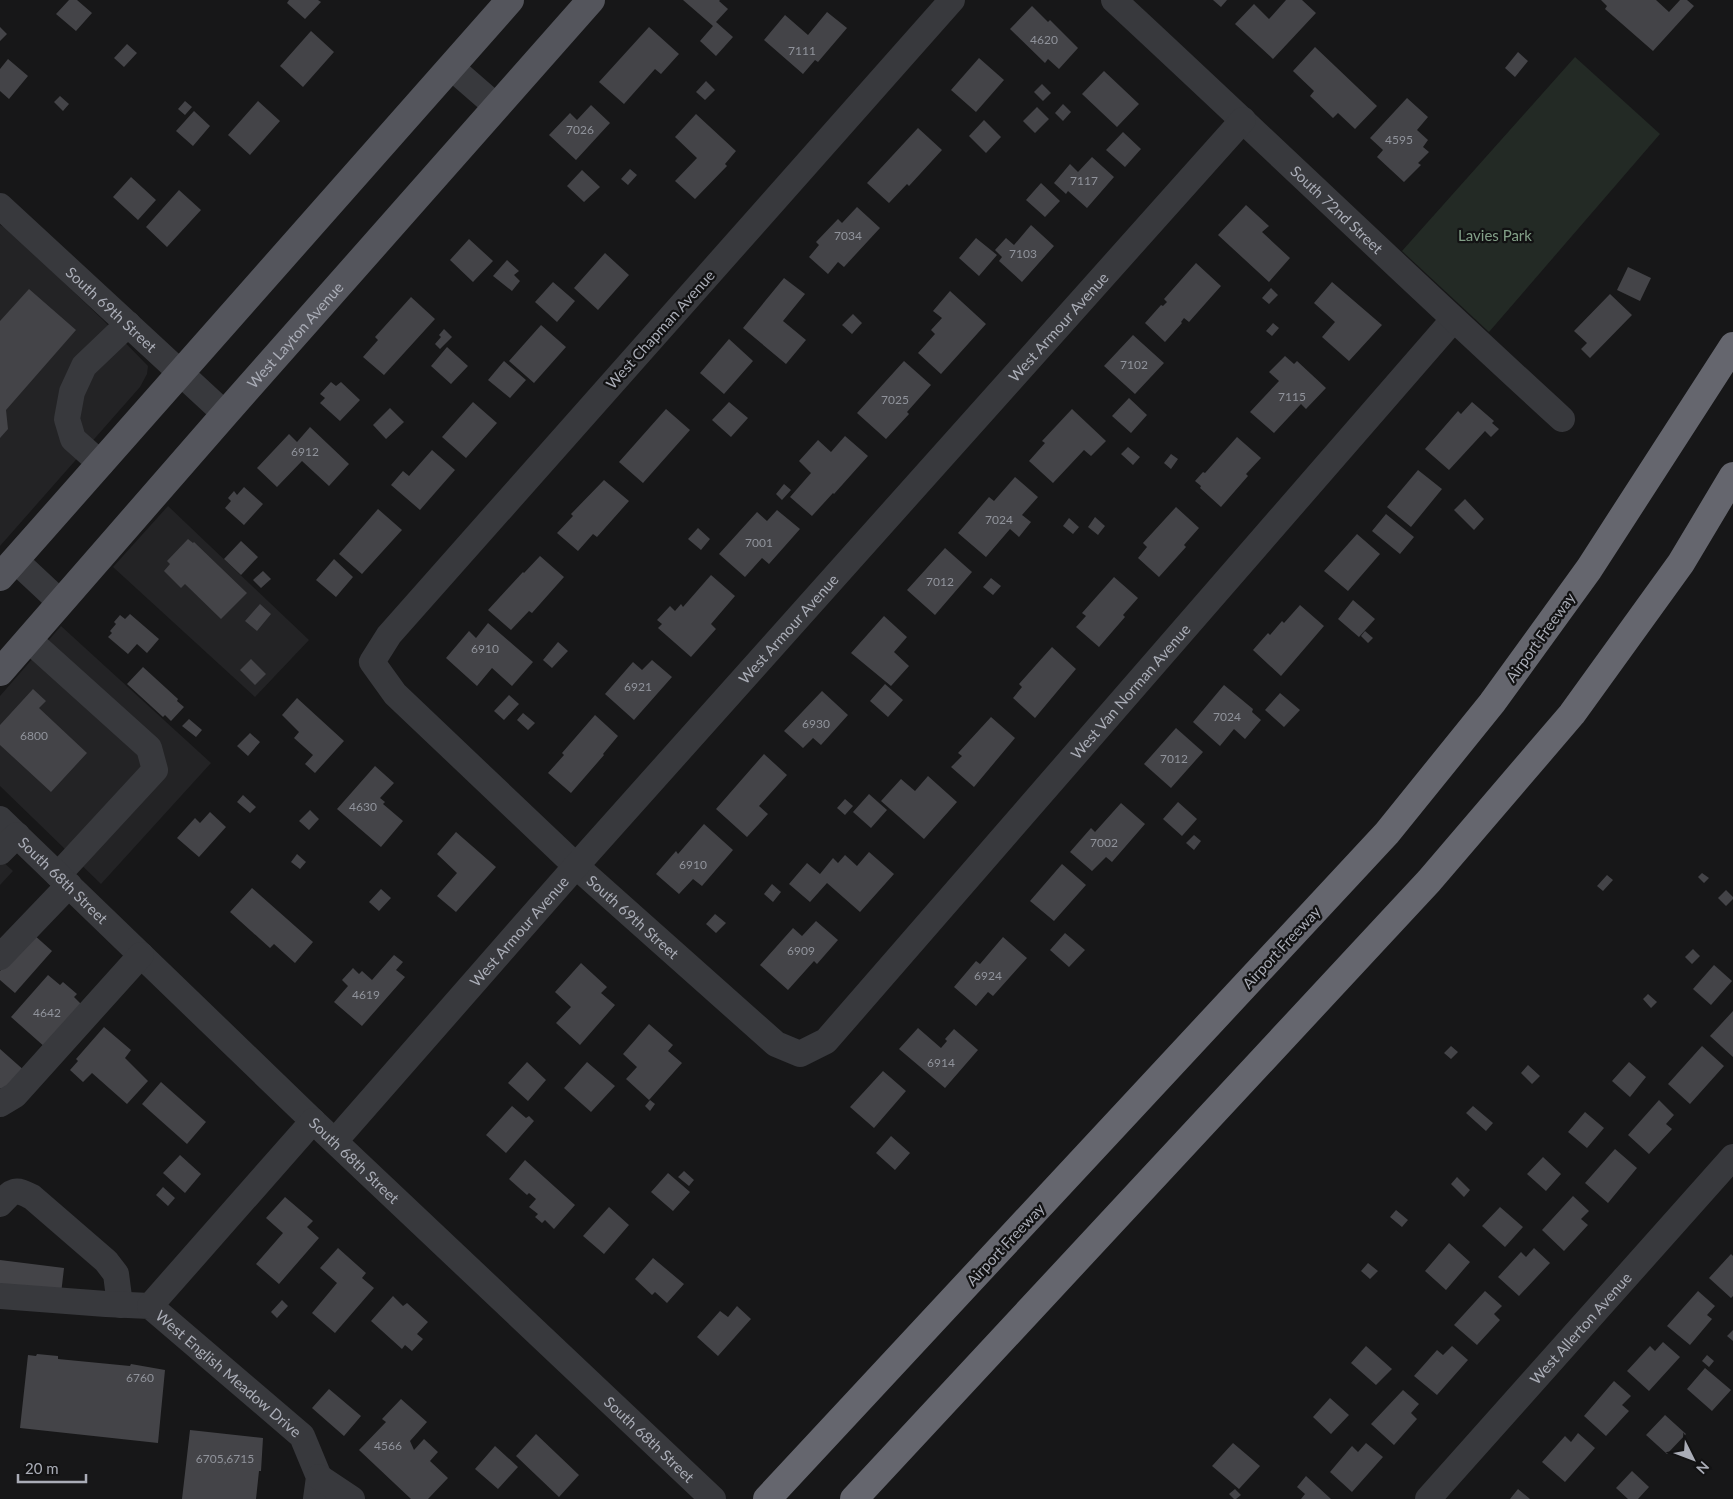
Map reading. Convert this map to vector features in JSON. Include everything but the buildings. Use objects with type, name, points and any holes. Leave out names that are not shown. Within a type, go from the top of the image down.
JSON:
[{"type":"highway","name":"Airport Freeway","points":[[767,1499],[1387,833],[1492,703],[1589,569],[1733,346]]},
{"type":"highway","points":[[854,1499],[1429,881],[1572,714],[1681,563],[1733,476]]},
{"type":"main road","points":[[6,566],[101,464],[510,0]]},
{"type":"main road","name":"West Layton Avenue","points":[[0,672],[224,414],[591,0]]},
{"type":"street","name":"West Chapman Avenue","points":[[372,662],[389,635],[952,0]]},
{"type":"street","name":"South 72nd Street","points":[[1114,0],[1453,320],[1562,419]]},
{"type":"street","points":[[451,67],[497,106]]},
{"type":"street","name":"West Armour Avenue","points":[[335,1141],[576,866],[1243,120]]},
{"type":"street","name":"South 69th Street","points":[[0,206],[224,414]]},
{"type":"street","name":"West Van Norman Avenue","points":[[800,1054],[826,1041],[1453,320]]},
{"type":"street","points":[[101,464],[73,439],[67,419],[72,392],[84,366],[128,324]]},
{"type":"street","points":[[6,566],[60,602]]},
{"type":"street","points":[[0,957],[155,770],[149,748],[28,639]]},
{"type":"street","name":"South 69th Street","points":[[372,662],[395,694],[576,866],[776,1044],[800,1054]]},
{"type":"street","name":"South 68th Street","points":[[6,835],[63,880],[313,1121],[713,1499]]},
{"type":"street","points":[[0,1104],[15,1095],[141,955]]},
{"type":"street","points":[[150,1306],[313,1121]]},
{"type":"street","name":"West Allerton Avenue","points":[[1428,1499],[1733,1157]]},
{"type":"street","points":[[0,1204],[14,1191],[18,1190],[32,1197],[106,1262],[116,1274],[120,1305]]},
{"type":"street","name":"West English Meadow Drive","points":[[0,1296],[150,1306],[302,1436],[317,1488]]},
{"type":"street","points":[[317,1488],[352,1499]]},
{"type":"shaded area","points":[[0,225],[8,229],[148,366],[147,374],[140,387],[0,546]]},
{"type":"shaded area","points":[[168,506],[309,640],[255,697],[113,567]]},
{"type":"shaded area","points":[[61,626],[211,763],[101,884],[0,786],[0,696]]},
{"type":"shaded area","points":[[0,859],[13,871],[0,885]]},
{"type":"green space","name":"Lavies Park","points":[[1575,57],[1660,134],[1489,332],[1402,251]]}]
